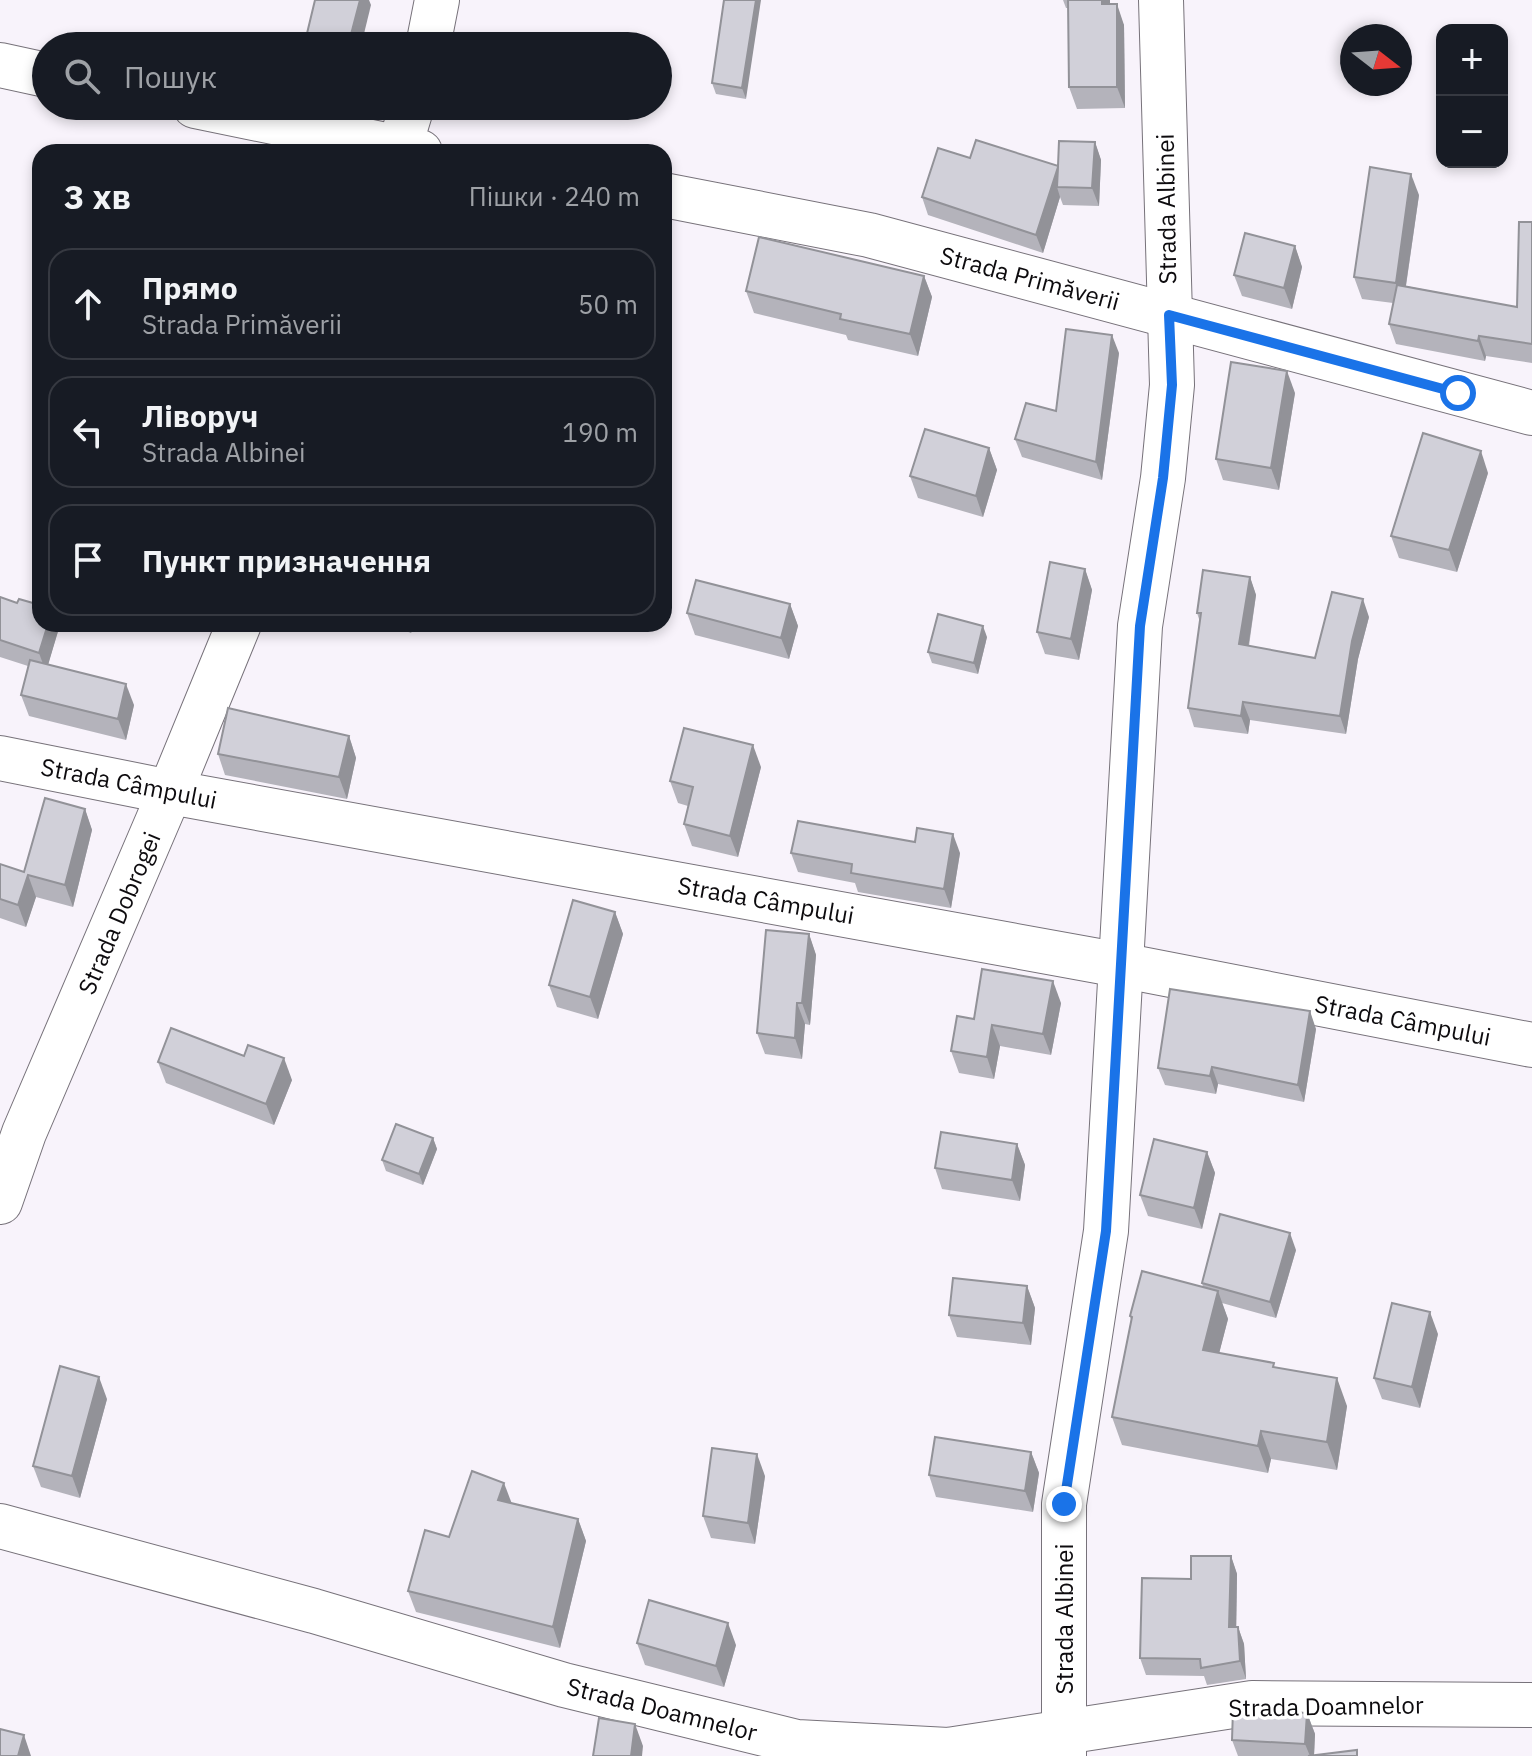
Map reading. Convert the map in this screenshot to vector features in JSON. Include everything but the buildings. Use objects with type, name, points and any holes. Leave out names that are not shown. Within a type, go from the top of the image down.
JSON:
[{"type":"street","points":[[431,32],[437,0]]},
{"type":"street","name":"Strada Albinei","points":[[1064,1745],[1064,1504],[1106,1231],[1140,626],[1163,478],[1172,385],[1161,0]]},
{"type":"street","points":[[0,65],[32,72]]},
{"type":"street","points":[[261,120],[373,144]]},
{"type":"street","points":[[407,144],[410,120]]},
{"type":"street","name":"Strada Primăverii","points":[[672,197],[869,235],[1532,413]]},
{"type":"street","name":"Strada Dobrogei","points":[[0,1202],[24,1133],[236,632]]},
{"type":"street","name":"Strada Câmpului","points":[[0,758],[170,792],[1120,965],[1532,1045]]},
{"type":"street","name":"Strada Doamnelor","points":[[0,1526],[314,1611],[564,1685],[797,1742],[948,1750],[1064,1745],[1252,1703],[1532,1705]]},
{"type":"route","points":[[1064,1504],[1106,1231],[1140,626],[1163,478],[1172,385],[1169,315],[1458,393]]}]
